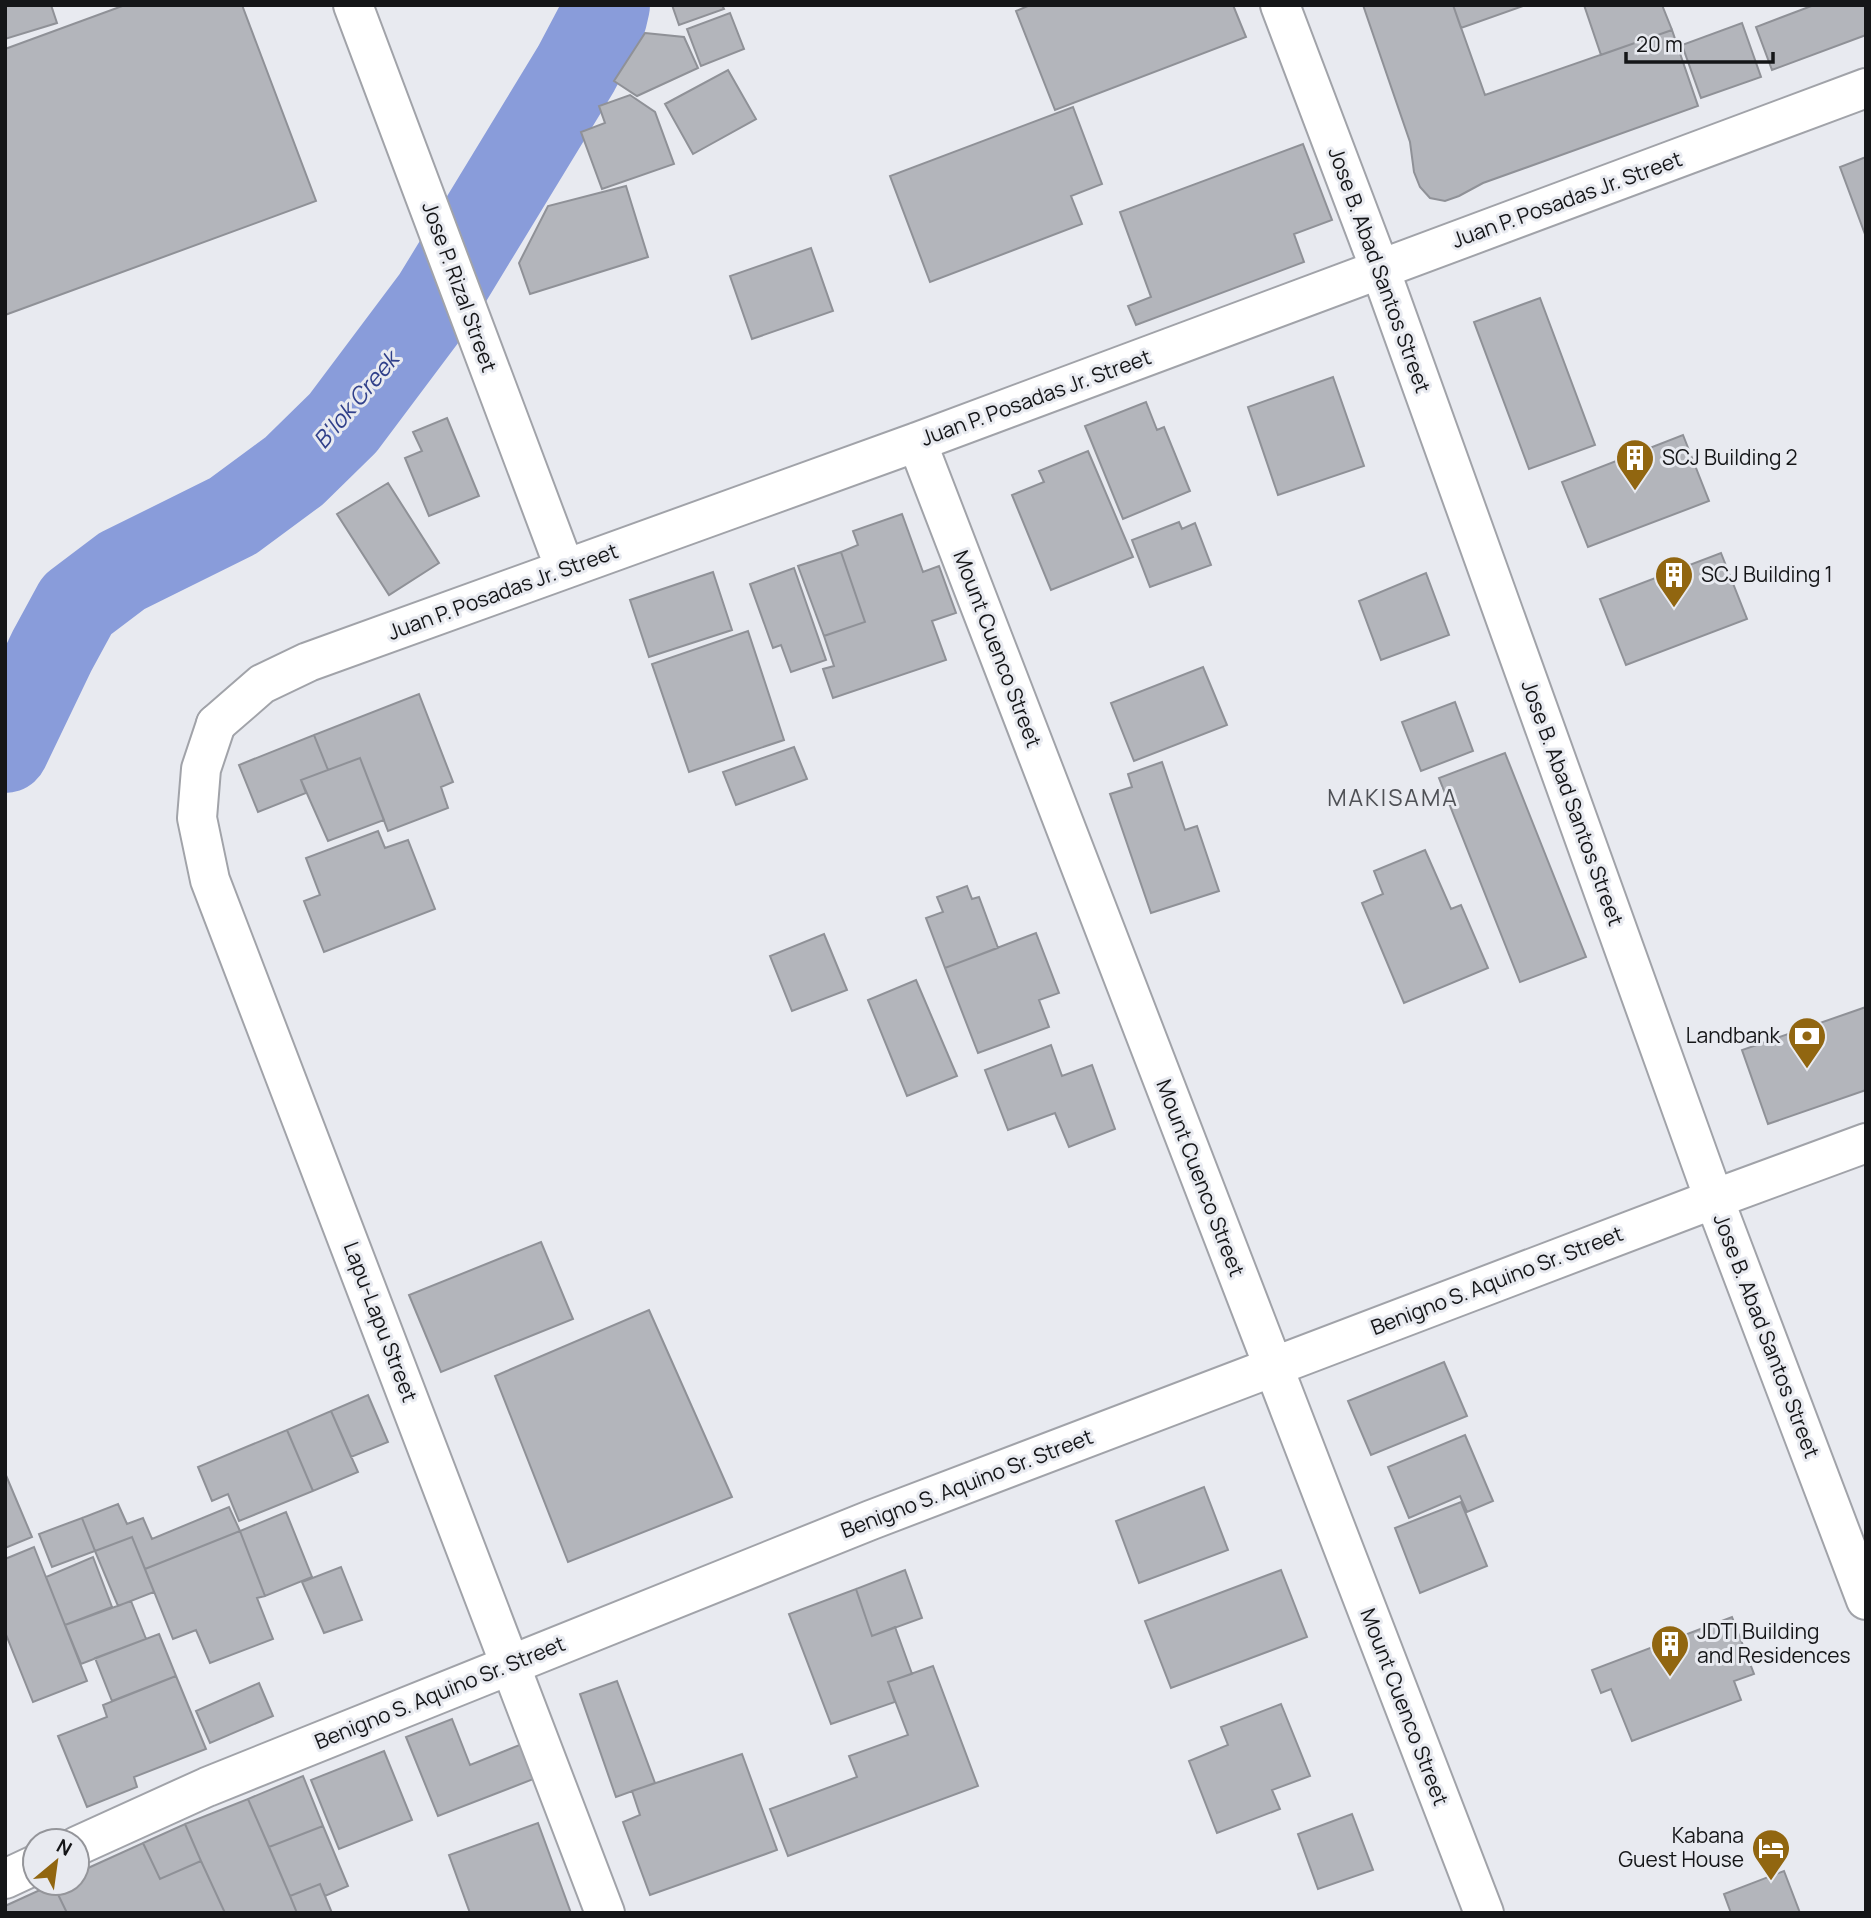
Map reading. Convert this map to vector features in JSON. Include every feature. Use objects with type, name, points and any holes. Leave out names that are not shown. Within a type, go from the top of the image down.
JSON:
[{"type":"street","name":"Jose P. Rizal Street","points":[[353,5],[565,569]]},
{"type":"street","name":"Jose B. Abad Santos Street","points":[[1280,5],[1380,269],[1714,1199],[1866,1600]]},
{"type":"street","name":"Juan P. Posadas Jr. Street","points":[[216,724],[262,684],[308,662],[917,443],[1866,88]]},
{"type":"street","name":"Mount Cuenco Street","points":[[917,443],[1484,1913]]},
{"type":"street","name":"Lapu-Lapu Street","points":[[216,724],[201,769],[197,818],[210,880],[605,1913]]},
{"type":"street","name":"Benigno S. Aquino Sr. Street","points":[[91,1840],[207,1787],[884,1515],[1866,1143]]},
{"type":"street","points":[[5,1879],[21,1872]]},
{"type":"building","points":[[5,5],[51,5],[57,23],[5,39]]},
{"type":"building","points":[[125,5],[242,5],[316,201],[5,315],[5,49]]},
{"type":"building","points":[[672,5],[722,5],[724,9],[679,25]]},
{"type":"building","points":[[1030,5],[1233,5],[1246,37],[1055,110],[1016,11]]},
{"type":"building","points":[[1363,5],[1453,5],[1485,95],[1672,30],[1698,106],[1483,183],[1445,201],[1430,198],[1420,187],[1414,172],[1410,142]]},
{"type":"building","points":[[1453,5],[1526,5],[1461,28]]},
{"type":"building","points":[[1584,5],[1662,5],[1672,30],[1601,55]]},
{"type":"building","points":[[1814,5],[1866,5],[1866,35],[1772,70],[1756,27]]},
{"type":"building","points":[[730,13],[744,49],[701,66],[687,29]]},
{"type":"building","points":[[1742,23],[1761,77],[1701,98],[1682,45]]},
{"type":"building","points":[[645,33],[684,37],[698,68],[637,96],[614,81]]},
{"type":"building","points":[[728,70],[756,119],[693,154],[665,104]]},
{"type":"building","points":[[630,95],[655,112],[674,164],[602,189],[581,132],[605,123],[599,106]]},
{"type":"building","points":[[1073,107],[1102,184],[1071,196],[1082,224],[930,282],[890,176]]},
{"type":"building","points":[[1303,144],[1332,220],[1294,234],[1304,262],[1136,325],[1128,306],[1151,297],[1120,212]]},
{"type":"building","points":[[1866,157],[1866,237],[1840,167]]},
{"type":"building","points":[[626,186],[648,257],[530,294],[519,263],[548,206]]},
{"type":"building","points":[[811,248],[833,311],[752,339],[730,276]]},
{"type":"building","points":[[1540,298],[1595,445],[1529,469],[1474,322]]},
{"type":"building","points":[[1333,377],[1364,466],[1278,495],[1248,407]]},
{"type":"building","points":[[1146,402],[1157,430],[1164,427],[1190,491],[1123,519],[1085,426]]},
{"type":"building","points":[[447,418],[479,496],[429,516],[405,458],[422,451],[413,432]]},
{"type":"building","name":"SCJ Building 2","points":[[1683,435],[1709,501],[1588,547],[1562,482]]},
{"type":"building","points":[[1088,451],[1133,557],[1051,590],[1012,495],[1044,482],[1039,471]]},
{"type":"building","points":[[388,483],[439,563],[389,595],[337,514]]},
{"type":"building","points":[[902,514],[923,572],[939,566],[956,613],[932,621],[946,660],[833,698],[823,669],[834,666],[824,636],[865,622],[841,552],[858,545],[853,531]]},
{"type":"building","points":[[1179,522],[1182,529],[1195,523],[1211,565],[1150,587],[1132,540]]},
{"type":"building","points":[[841,552],[865,622],[824,636],[798,566]]},
{"type":"building","name":"SCJ Building 1","points":[[1721,553],[1747,619],[1626,665],[1600,599]]},
{"type":"building","points":[[794,568],[826,660],[791,672],[781,645],[773,648],[750,584]]},
{"type":"building","points":[[713,572],[732,630],[649,657],[630,600]]},
{"type":"building","points":[[1426,573],[1449,635],[1381,660],[1359,601]]},
{"type":"building","points":[[748,631],[784,740],[689,772],[652,664]]},
{"type":"building","points":[[1203,667],[1227,725],[1134,761],[1111,703]]},
{"type":"building","points":[[419,694],[453,782],[441,787],[448,808],[388,831],[360,758],[328,770],[314,735]]},
{"type":"building","points":[[1455,702],[1473,751],[1421,771],[1402,722]]},
{"type":"building","points":[[314,735],[328,770],[301,780],[306,793],[258,812],[239,765]]},
{"type":"building","points":[[794,747],[807,779],[736,805],[723,772]]},
{"type":"building","points":[[1505,753],[1586,957],[1520,982],[1439,778]]},
{"type":"building","points":[[360,758],[384,820],[328,841],[301,780]]},
{"type":"building","points":[[1162,762],[1185,830],[1197,826],[1219,891],[1151,913],[1110,794],[1132,787],[1128,774]]},
{"type":"building","points":[[378,831],[385,848],[408,840],[435,909],[324,952],[304,901],[320,895],[306,858]]},
{"type":"building","points":[[1425,850],[1451,909],[1461,905],[1488,968],[1404,1003],[1362,903],[1383,894],[1374,871]]},
{"type":"building","points":[[967,886],[972,899],[979,897],[998,948],[945,968],[926,918],[943,912],[937,897]]},
{"type":"building","points":[[1036,933],[1059,993],[1039,1000],[1049,1027],[978,1053],[945,968]]},
{"type":"building","points":[[824,934],[847,990],[792,1011],[770,956]]},
{"type":"building","points":[[916,980],[957,1076],[907,1096],[868,1000]]},
{"type":"building","name":"Landbank","points":[[1866,1007],[1866,1090],[1768,1124],[1742,1050]]},
{"type":"building","points":[[1051,1045],[1062,1076],[1092,1065],[1115,1129],[1069,1147],[1055,1113],[1008,1130],[985,1070]]},
{"type":"building","points":[[541,1242],[573,1319],[441,1372],[409,1295]]},
{"type":"building","points":[[649,1310],[732,1497],[568,1562],[495,1376]]},
{"type":"building","points":[[1444,1362],[1467,1416],[1371,1455],[1348,1401]]},
{"type":"building","points":[[368,1395],[388,1442],[351,1457],[331,1411]]},
{"type":"building","points":[[331,1411],[358,1472],[313,1491],[287,1430]]},
{"type":"building","points":[[287,1430],[313,1491],[239,1521],[228,1494],[212,1501],[198,1467]]},
{"type":"building","points":[[1465,1435],[1493,1501],[1467,1512],[1460,1496],[1409,1518],[1388,1467]]},
{"type":"building","points":[[5,1473],[32,1537],[5,1548]]},
{"type":"building","points":[[1204,1487],[1228,1550],[1139,1583],[1116,1521]]},
{"type":"building","points":[[1461,1502],[1487,1566],[1420,1593],[1395,1528]]},
{"type":"building","points":[[118,1504],[127,1524],[143,1518],[152,1539],[229,1507],[240,1531],[145,1569],[132,1537],[95,1551],[82,1518]]},
{"type":"building","points":[[286,1512],[312,1577],[265,1596],[240,1531]]},
{"type":"building","points":[[82,1518],[95,1551],[52,1567],[39,1534]]},
{"type":"building","points":[[240,1531],[265,1596],[257,1598],[273,1639],[210,1663],[196,1630],[173,1639],[145,1569]]},
{"type":"building","points":[[132,1537],[154,1592],[118,1606],[95,1551]]},
{"type":"building","points":[[34,1547],[87,1681],[33,1702],[5,1632],[5,1559]]},
{"type":"building","points":[[93,1557],[112,1607],[65,1625],[46,1577]]},
{"type":"building","points":[[341,1567],[362,1620],[324,1633],[302,1582]]},
{"type":"building","points":[[905,1570],[922,1618],[872,1636],[856,1589]]},
{"type":"building","points":[[1281,1570],[1307,1637],[1171,1688],[1145,1621]]},
{"type":"building","points":[[856,1589],[872,1636],[895,1627],[912,1674],[888,1682],[895,1702],[831,1724],[789,1614]]},
{"type":"building","points":[[131,1601],[146,1639],[81,1664],[65,1625]]},
{"type":"building","name":"JDTI Building and Residences","points":[[1732,1617],[1754,1674],[1734,1681],[1741,1700],[1632,1741],[1611,1689],[1601,1693],[1592,1670]]},
{"type":"building","points":[[159,1634],[176,1676],[112,1701],[95,1658]]},
{"type":"building","points":[[933,1666],[978,1786],[788,1856],[770,1809],[857,1777],[849,1756],[908,1735],[888,1682]]},
{"type":"building","points":[[176,1676],[206,1749],[134,1777],[137,1787],[87,1807],[58,1736],[107,1717],[103,1705]]},
{"type":"building","points":[[617,1681],[655,1783],[616,1797],[580,1694]]},
{"type":"building","points":[[259,1683],[273,1716],[210,1743],[196,1711]]},
{"type":"building","points":[[1281,1704],[1310,1776],[1272,1790],[1280,1809],[1217,1833],[1189,1761],[1228,1745],[1221,1727]]},
{"type":"building","points":[[452,1719],[470,1765],[522,1744],[536,1778],[438,1816],[406,1737]]},
{"type":"building","points":[[384,1751],[412,1820],[339,1849],[311,1780]]},
{"type":"building","points":[[742,1754],[777,1850],[650,1895],[623,1822],[640,1815],[632,1791]]},
{"type":"building","points":[[303,1776],[323,1826],[269,1847],[248,1799]]},
{"type":"building","points":[[248,1799],[297,1913],[225,1913],[185,1824]]},
{"type":"building","points":[[1352,1814],[1373,1870],[1318,1889],[1298,1834]]},
{"type":"building","points":[[538,1823],[571,1913],[470,1913],[449,1855]]},
{"type":"building","points":[[185,1824],[201,1861],[160,1879],[143,1843]]},
{"type":"building","points":[[323,1826],[348,1886],[325,1896],[320,1884],[290,1896],[269,1847]]},
{"type":"building","points":[[143,1843],[160,1879],[201,1861],[225,1913],[67,1913],[59,1897],[91,1897],[91,1867]]},
{"type":"building","name":"Kabana Guest House","points":[[1784,1871],[1800,1913],[1731,1913],[1724,1894]]},
{"type":"building","points":[[320,1884],[332,1913],[297,1913],[290,1896]]},
{"type":"building","points":[[25,1897],[59,1897],[67,1913],[5,1913],[5,1906]]},
{"type":"waterway","name":"B'lok Creek","points":[[5,749],[77,605],[122,571],[233,516],[294,471],[343,423],[436,299],[576,69],[603,18],[606,5]]},
{"type":"place","name":"SCJ Building 2","points":[[1635,492]]},
{"type":"place","name":"SCJ Building 1","points":[[1674,609]]},
{"type":"place","name":"Landbank","points":[[1807,1070]]},
{"type":"place","name":"JDTI Building and Residences","points":[[1670,1678]]},
{"type":"place","name":"Kabana Guest House","points":[[1771,1882]]},
{"type":"district","name":"MAKISAMA","points":[[1393,798]]}]
